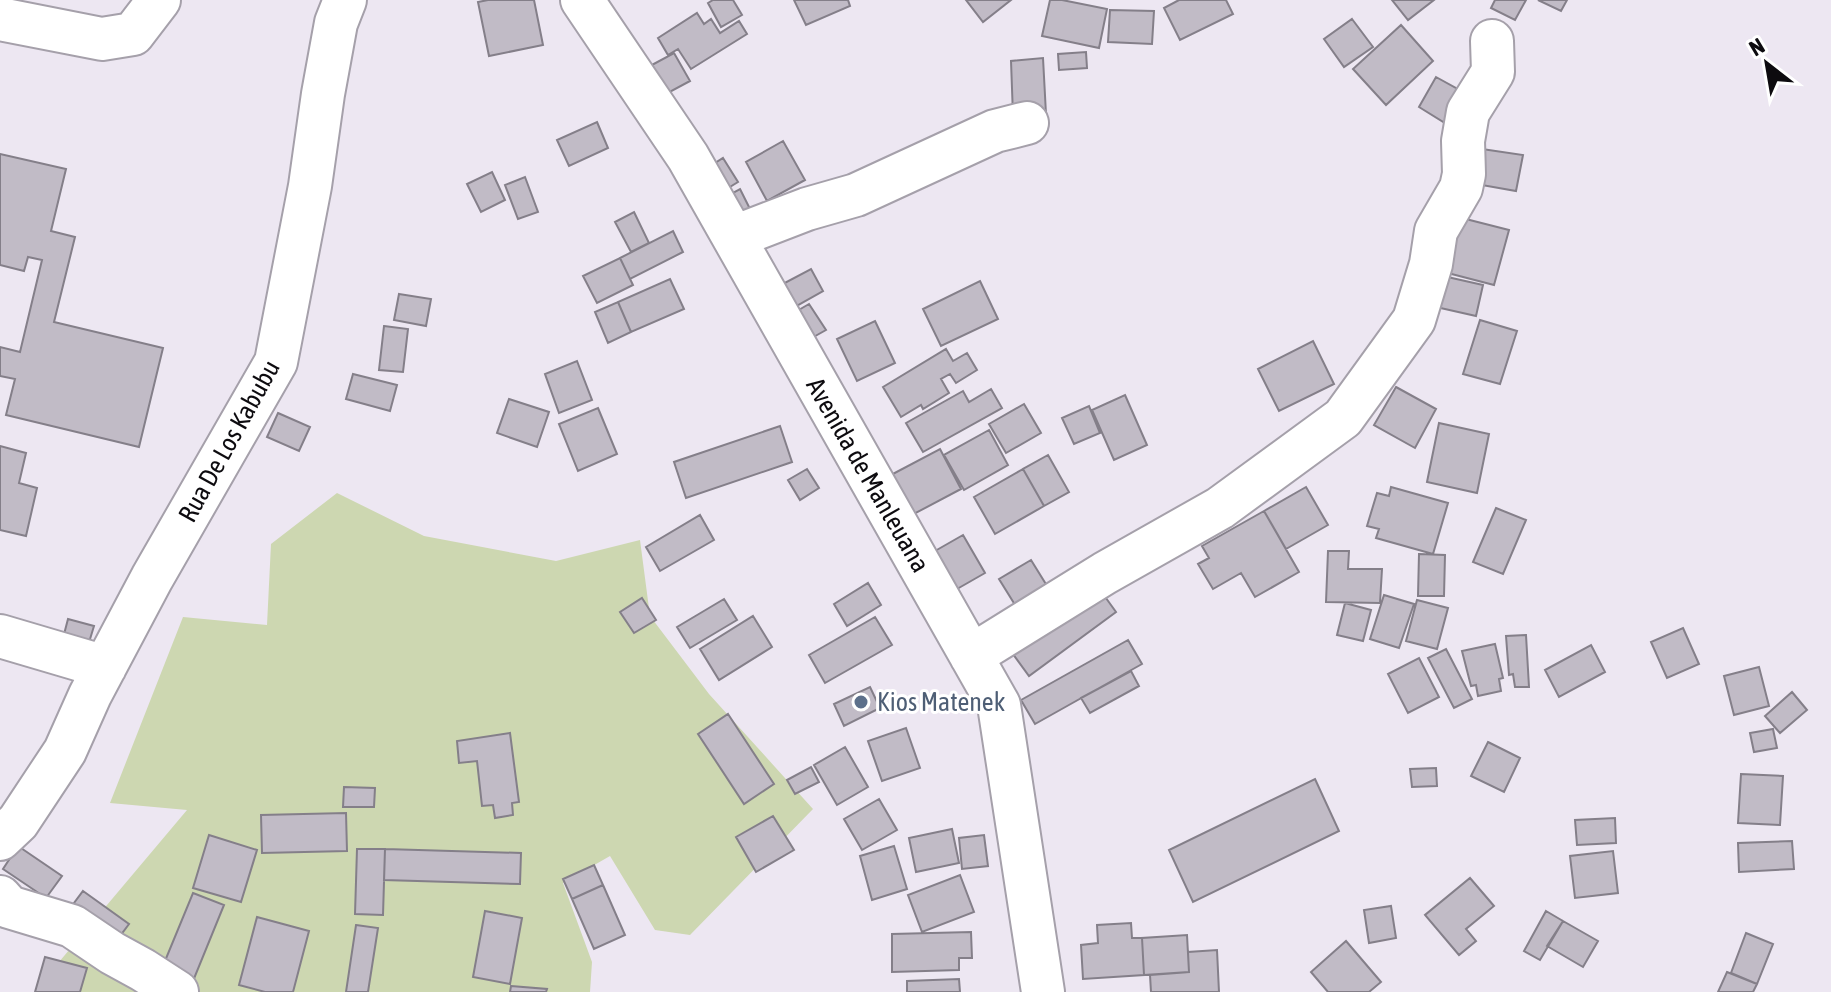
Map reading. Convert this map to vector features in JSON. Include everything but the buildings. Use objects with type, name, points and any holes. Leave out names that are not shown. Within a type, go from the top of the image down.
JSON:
[{"type":"street","points":[[0,19],[102,39],[133,34],[159,0]]},
{"type":"street","name":"Rua De Los Kabubu","points":[[0,839],[18,822],[65,751],[152,578],[276,362],[310,186],[336,23],[345,0]]},
{"type":"street","name":"Avenida de Manleuana","points":[[582,0],[688,157],[999,705],[1043,992]]},
{"type":"street","points":[[971,656],[1105,573],[1220,508],[1343,418],[1414,320],[1431,264],[1436,231],[1461,188],[1468,112],[1493,72],[1492,41]]},
{"type":"street","points":[[734,237],[807,209],[856,195],[995,131],[1027,123]]},
{"type":"street","points":[[0,636],[105,667]]},
{"type":"street","points":[[0,897],[9,907],[72,926],[177,992]]},
{"type":"green space","points":[[337,493],[424,536],[556,561],[640,540],[650,616],[709,694],[813,809],[690,935],[655,930],[610,856],[563,883],[592,962],[590,992],[50,992],[59,962],[187,810],[110,803],[183,617],[267,625],[271,544]]},
{"type":"place","name":"Kios Matenek","points":[[861,702]]}]
